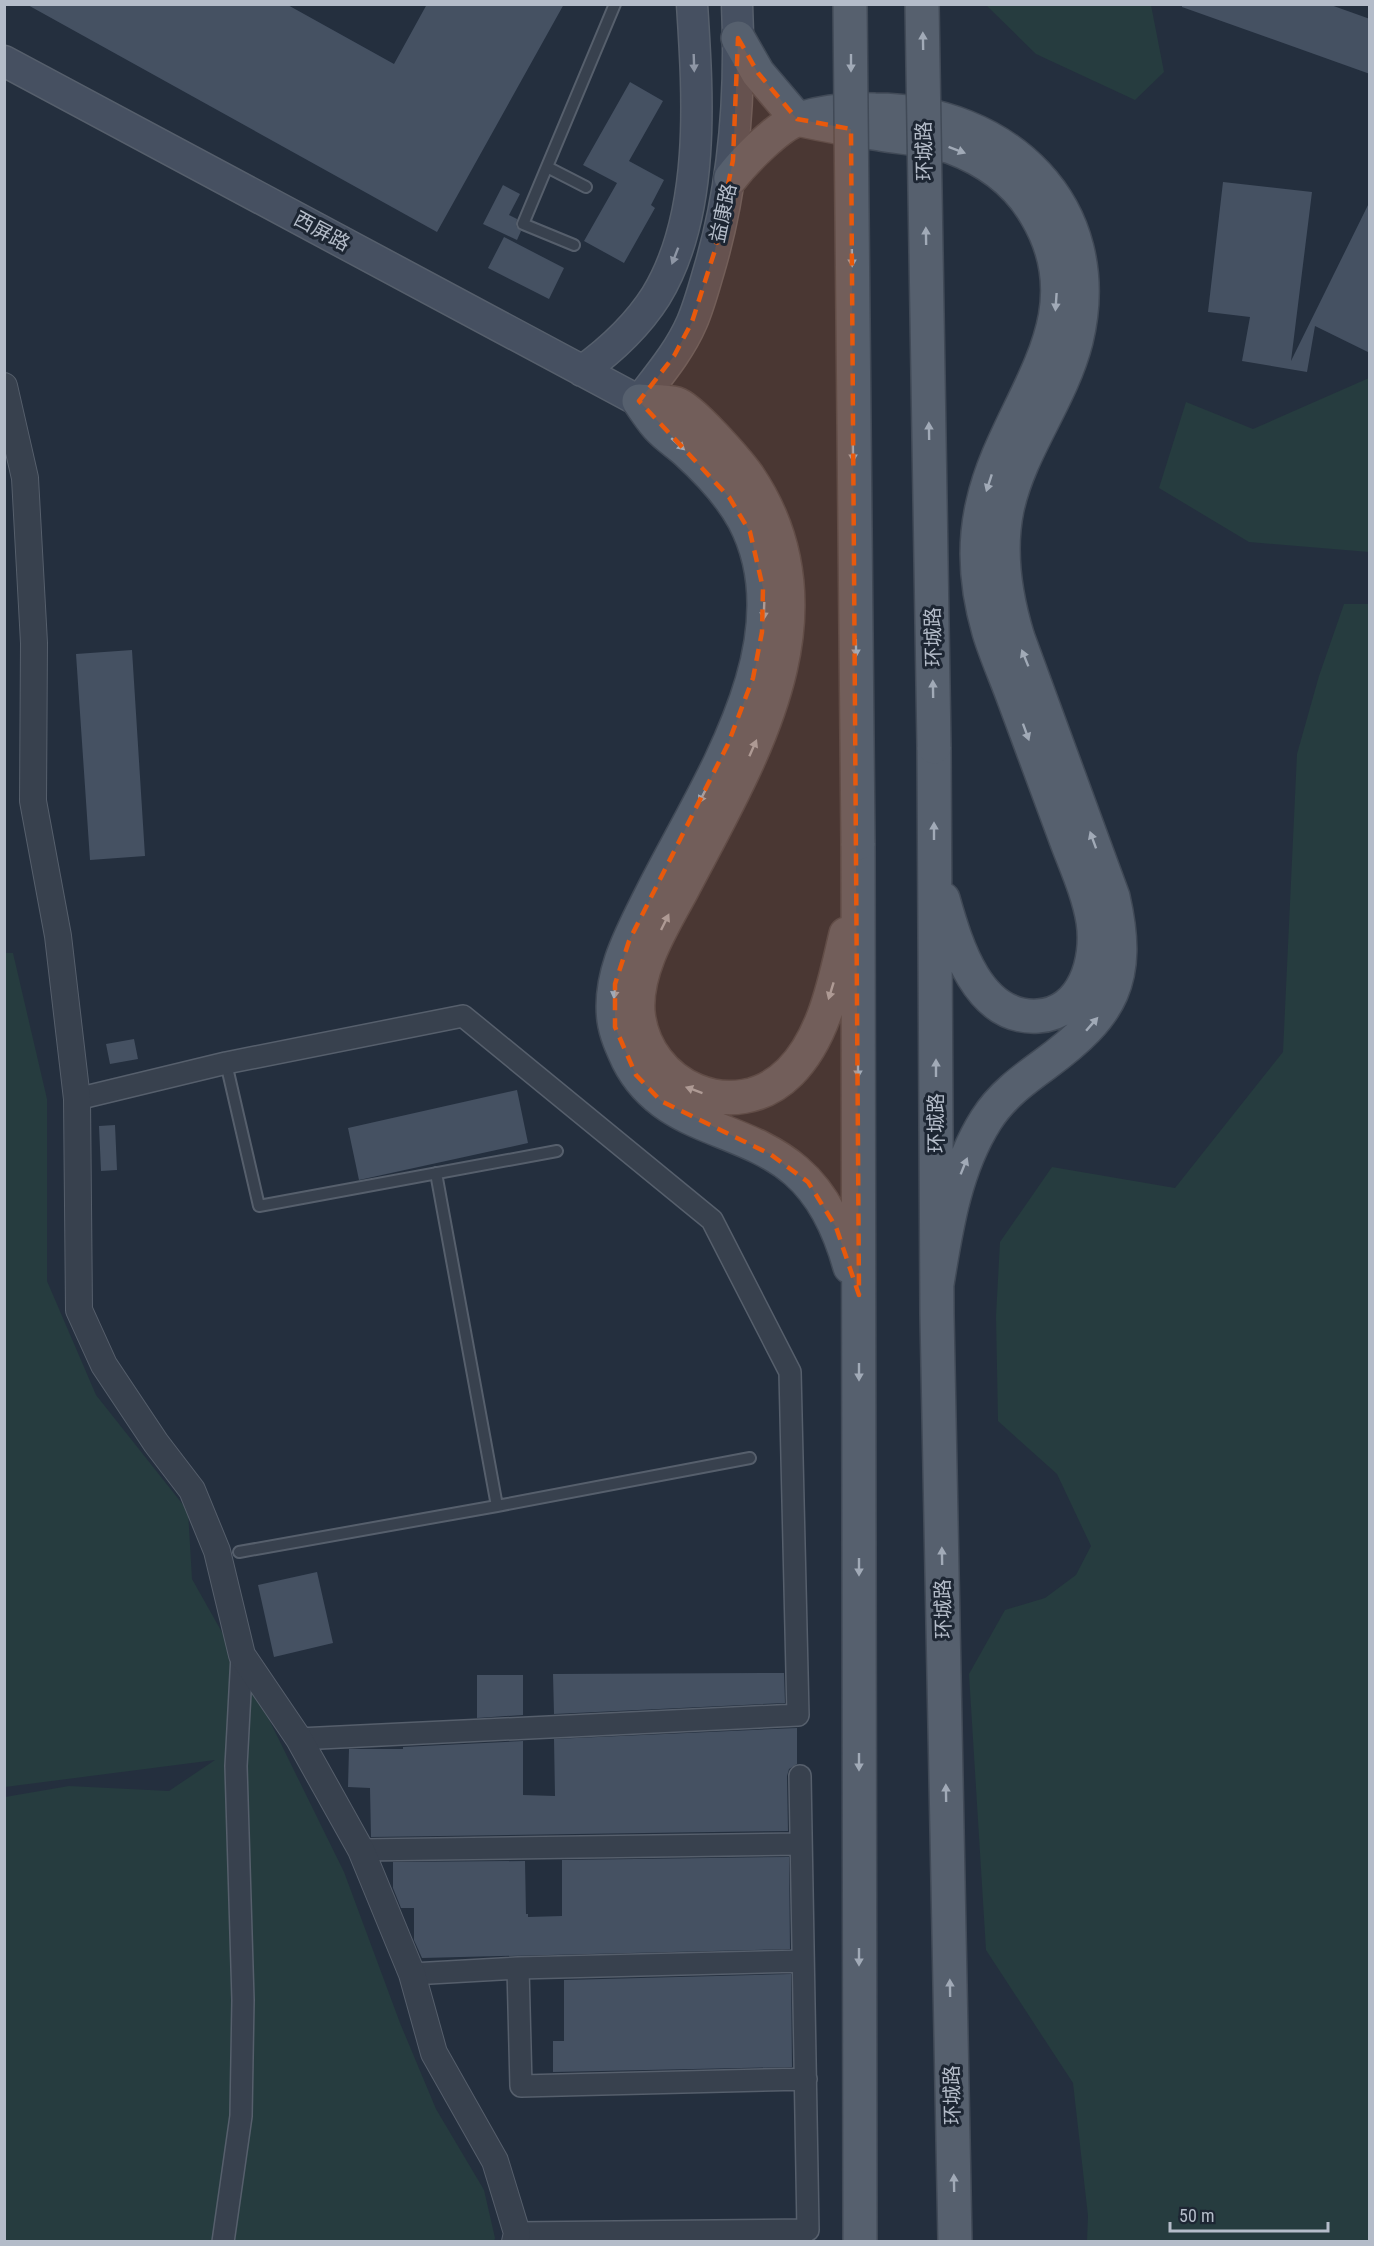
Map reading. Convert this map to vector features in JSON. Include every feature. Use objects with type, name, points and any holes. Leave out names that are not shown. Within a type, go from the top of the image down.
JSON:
[{"type":"main road","name":"益康路","points":[[582,371],[618,342],[647,309],[663,282],[679,244],[687,213],[694,151],[695,81],[692,4]]},
{"type":"main road","name":"益康路","points":[[639,401],[674,356],[692,322],[715,250],[730,178],[736,129],[737,4]]},
{"type":"main road","points":[[850,4],[858,858],[860,2241]]},
{"type":"main road","name":"环城路","points":[[922,4],[934,747],[937,1300],[955,2241]]},
{"type":"main road","points":[[738,38],[758,73],[797,119],[935,142],[981,160],[1009,181],[1031,207],[1047,237],[1056,270],[1057,303],[1051,337],[1040,368],[1009,432],[988,485],[980,519],[978,568],[983,605],[994,646],[1076,867],[1092,920],[1094,933],[1091,962],[1083,986],[1073,1000],[1056,1012],[1036,1016],[1019,1015],[998,1005],[982,989],[963,954],[947,912],[934,866]]},
{"type":"main road","name":"西屏路","points":[[4,61],[639,401]]},
{"type":"main road","points":[[730,178],[759,149],[797,119],[854,111],[897,111],[942,118],[983,133],[1018,156],[1050,190],[1066,217],[1078,251],[1082,305],[1075,344],[1063,378],[1030,445],[1013,490],[1005,522],[1003,566],[1007,600],[1018,638],[1113,897],[1120,935],[1120,965],[1111,996],[1093,1023],[1072,1043],[1010,1092],[980,1130],[958,1180],[948,1222],[937,1300]]},
{"type":"main road","points":[[639,401],[679,404],[709,432],[742,469],[766,508],[779,538],[787,570],[789,597],[788,624],[781,668],[760,733],[659,935],[642,979],[638,1005],[642,1029],[658,1061],[672,1078],[685,1087],[703,1093],[733,1097],[766,1089],[790,1072],[806,1051],[823,1015],[841,954],[858,858]]},
{"type":"main road","points":[[639,401],[659,428],[707,472],[738,510],[750,532],[759,560],[764,603],[757,663],[741,713],[714,773],[642,912],[620,964],[613,1003],[615,1027],[636,1075],[661,1101],[686,1116],[770,1154],[790,1166],[808,1182],[823,1201],[836,1227],[859,1304]]},
{"type":"street","points":[[4,386],[24,478],[34,643],[33,801],[58,936],[77,1099],[79,1310],[104,1365],[156,1443],[192,1491],[217,1551],[242,1654],[236,1766],[243,2000],[241,2116],[223,2241]]},
{"type":"street","points":[[77,1099],[226,1063],[464,1016],[712,1220],[790,1372],[798,1715],[299,1738]]},
{"type":"street","points":[[242,1654],[299,1738],[361,1850],[412,1974],[434,2053],[495,2161],[516,2237],[808,2230],[800,1776]]},
{"type":"street","points":[[361,1850],[801,1844]]},
{"type":"street","points":[[412,1974],[518,1968],[803,1961]]},
{"type":"street","points":[[518,1968],[521,2086],[806,2079]]},
{"type":"lane","points":[[574,245],[523,224],[615,4]]},
{"type":"lane","points":[[547,167],[586,187]]},
{"type":"lane","points":[[226,1063],[259,1206],[557,1151]]},
{"type":"lane","points":[[436,1173],[497,1506]]},
{"type":"lane","points":[[239,1552],[750,1458]]},
{"type":"highlighted area","points":[[738,38],[758,73],[797,119],[851,129],[859,1295],[836,1227],[808,1182],[770,1154],[661,1101],[636,1075],[615,1027],[615,984],[629,941],[728,744],[753,678],[762,632],[763,588],[750,532],[729,497],[639,401],[674,356],[692,322],[715,250],[733,160]]},
{"type":"green space","points":[[986,5],[1151,5],[1164,72],[1135,100],[1036,54]]},
{"type":"green space","points":[[1369,378],[1369,552],[1249,542],[1159,488],[1186,402],[1253,429]]},
{"type":"green space","points":[[1344,604],[1370,604],[1369,2241],[1087,2241],[1088,2216],[1073,2083],[986,1950],[969,1674],[1005,1610],[1045,1598],[1076,1575],[1091,1546],[1057,1474],[998,1421],[996,1316],[1000,1242],[1052,1167],[1175,1188],[1283,1052],[1297,754],[1319,676]]},
{"type":"green space","points":[[5,953],[13,953],[47,1099],[47,1281],[96,1395],[188,1511],[192,1579],[255,1691],[344,1872],[400,2023],[436,2109],[484,2190],[494,2242],[5,2242],[5,1797],[69,1786],[169,1791],[215,1760],[5,1787]]},
{"type":"building","points":[[26,4],[286,4],[394,64],[427,4],[564,4],[437,232]]},
{"type":"building","points":[[1182,4],[1328,4],[1370,19],[1370,74],[1182,7]]},
{"type":"building","points":[[630,82],[663,101],[629,161],[664,180],[651,205],[655,208],[624,263],[584,241],[617,183],[583,165]]},
{"type":"building","points":[[1223,182],[1312,192],[1291,361],[1370,201],[1370,353],[1315,326],[1307,372],[1242,361],[1250,317],[1208,312]]},
{"type":"building","points":[[503,185],[520,194],[509,215],[517,219],[516,226],[521,231],[517,240],[483,224]]},
{"type":"building","points":[[504,237],[564,268],[549,299],[488,268]]},
{"type":"building","points":[[132,650],[145,856],[90,860],[76,654]]},
{"type":"building","points":[[134,1039],[138,1059],[110,1064],[106,1044]]},
{"type":"building","points":[[517,1090],[528,1143],[359,1180],[348,1128]]},
{"type":"building","points":[[115,1125],[117,1170],[101,1171],[99,1126]]},
{"type":"building","points":[[317,1572],[333,1643],[274,1657],[258,1585]]},
{"type":"building","points":[[784,1673],[785,1703],[554,1714],[553,1674]]},
{"type":"building","points":[[477,1675],[523,1675],[523,1715],[477,1718]]},
{"type":"building","points":[[797,1728],[797,1764],[789,1769],[787,1776],[788,1831],[371,1837],[370,1788],[348,1787],[349,1749],[403,1749],[403,1747],[523,1741],[523,1795],[555,1796],[554,1739]]},
{"type":"building","points":[[789,1857],[790,1949],[422,1958],[414,1940],[414,1908],[401,1908],[393,1888],[393,1862],[525,1861],[526,1914],[528,1917],[562,1916],[562,1860]]},
{"type":"building","points":[[791,1974],[792,2067],[553,2072],[553,2041],[564,2041],[564,1980]]}]
